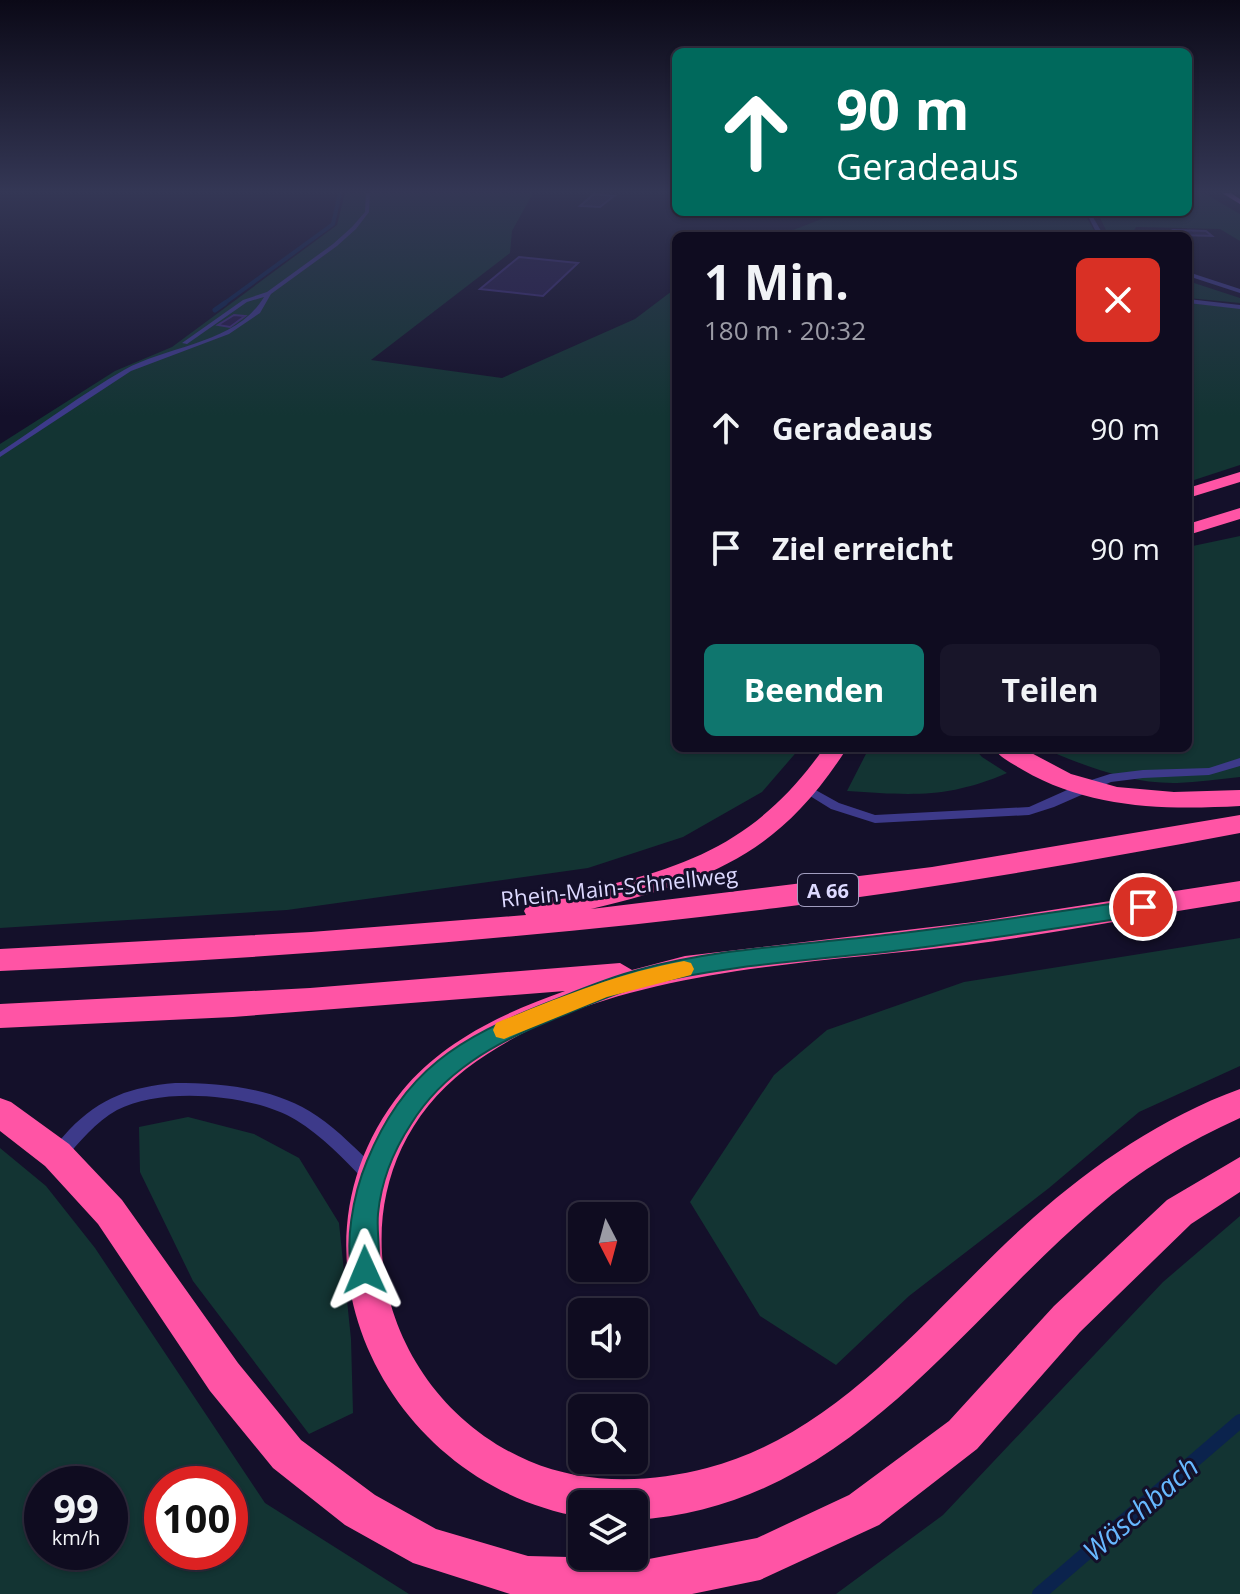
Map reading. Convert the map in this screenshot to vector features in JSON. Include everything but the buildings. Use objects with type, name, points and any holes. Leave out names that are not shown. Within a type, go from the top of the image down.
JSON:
[{"type":"highway","points":[[1192,492],[1240,477]]},
{"type":"highway","points":[[1192,503],[1240,492]]},
{"type":"highway","points":[[1192,529],[1240,513]]},
{"type":"highway","points":[[1192,537],[1240,528]]},
{"type":"highway","points":[[414,936],[521,915],[669,879],[736,850],[786,815],[808,791],[833,752]]},
{"type":"highway","points":[[1013,752],[1082,789],[1133,800],[1175,802],[1240,798]]},
{"type":"highway","name":"Rhein-Main-Schnellweg","points":[[0,960],[414,936],[663,911],[1086,853],[1240,824]]},
{"type":"highway","points":[[0,1016],[185,1008],[465,989],[699,966],[974,933],[1240,891]]},
{"type":"highway","points":[[699,966],[640,978],[600,991],[478,1044],[425,1086],[386,1144],[373,1177],[365,1213],[363,1251],[367,1289],[380,1335],[402,1378],[433,1419],[472,1452],[518,1478],[570,1494],[624,1499],[678,1494],[730,1481],[791,1454],[841,1423],[895,1381],[1030,1245],[1087,1194],[1156,1148],[1240,1103]]},
{"type":"highway","points":[[0,1112],[57,1155],[110,1212],[224,1377],[287,1454],[360,1510],[428,1548],[528,1578],[649,1581],[760,1559],[864,1510],[963,1435],[1067,1319],[1179,1212],[1240,1173]]},
{"type":"lane","points":[[185,343],[245,301],[269,293],[304,267]]},
{"type":"lane","points":[[1192,275],[1240,291]]},
{"type":"lane","points":[[0,455],[129,370],[227,333],[258,312],[269,293]]},
{"type":"lane","points":[[1192,301],[1240,307]]},
{"type":"lane","points":[[808,791],[835,806],[875,819],[1029,811],[1120,776],[1218,771],[1240,762]]},
{"type":"lane","points":[[57,1155],[85,1125],[113,1104],[133,1097],[186,1089],[239,1094],[290,1109],[337,1141],[373,1177]]},
{"type":"green space","points":[[280,267],[491,267],[371,360],[502,378],[635,319],[672,291],[672,752],[797,752],[762,792],[683,837],[588,868],[287,910],[0,928],[0,444],[115,371],[172,347]]},
{"type":"green space","points":[[1192,282],[1240,298],[1240,303],[1192,298]]},
{"type":"green space","points":[[1192,303],[1240,308],[1240,465],[1192,481]]},
{"type":"green space","points":[[1240,536],[1240,777],[1160,783],[1125,777],[1053,752],[1192,752],[1192,546]]},
{"type":"green space","points":[[867,752],[978,752],[1007,773],[947,791],[909,794],[847,791]]},
{"type":"green space","points":[[1240,938],[1240,1066],[1139,1112],[1049,1188],[909,1296],[836,1365],[760,1316],[690,1202],[774,1075],[827,1030],[964,982]]},
{"type":"green space","points":[[188,1117],[254,1134],[299,1158],[339,1223],[351,1339],[353,1413],[309,1434],[193,1281],[140,1172],[139,1127]]},
{"type":"green space","points":[[0,1148],[46,1186],[95,1248],[240,1466],[144,1466],[144,1570],[248,1570],[248,1478],[265,1503],[409,1594],[0,1594]]},
{"type":"green space","points":[[1240,1216],[1240,1594],[836,1594],[943,1515],[1163,1282]]},
{"type":"waterway","points":[[222,305],[274,267]]},
{"type":"waterway","points":[[215,310],[225,303]]},
{"type":"waterway","name":"Wäschbach","points":[[1039,1594],[1240,1421]]},
{"type":"slow traffic","points":[[504,1030],[600,991],[640,978],[684,969]]},
{"type":"route","points":[[365,1270],[365,1213],[373,1177],[386,1144],[425,1086],[478,1044],[507,1029],[600,991],[640,978],[699,966],[974,933],[1143,907]]}]
